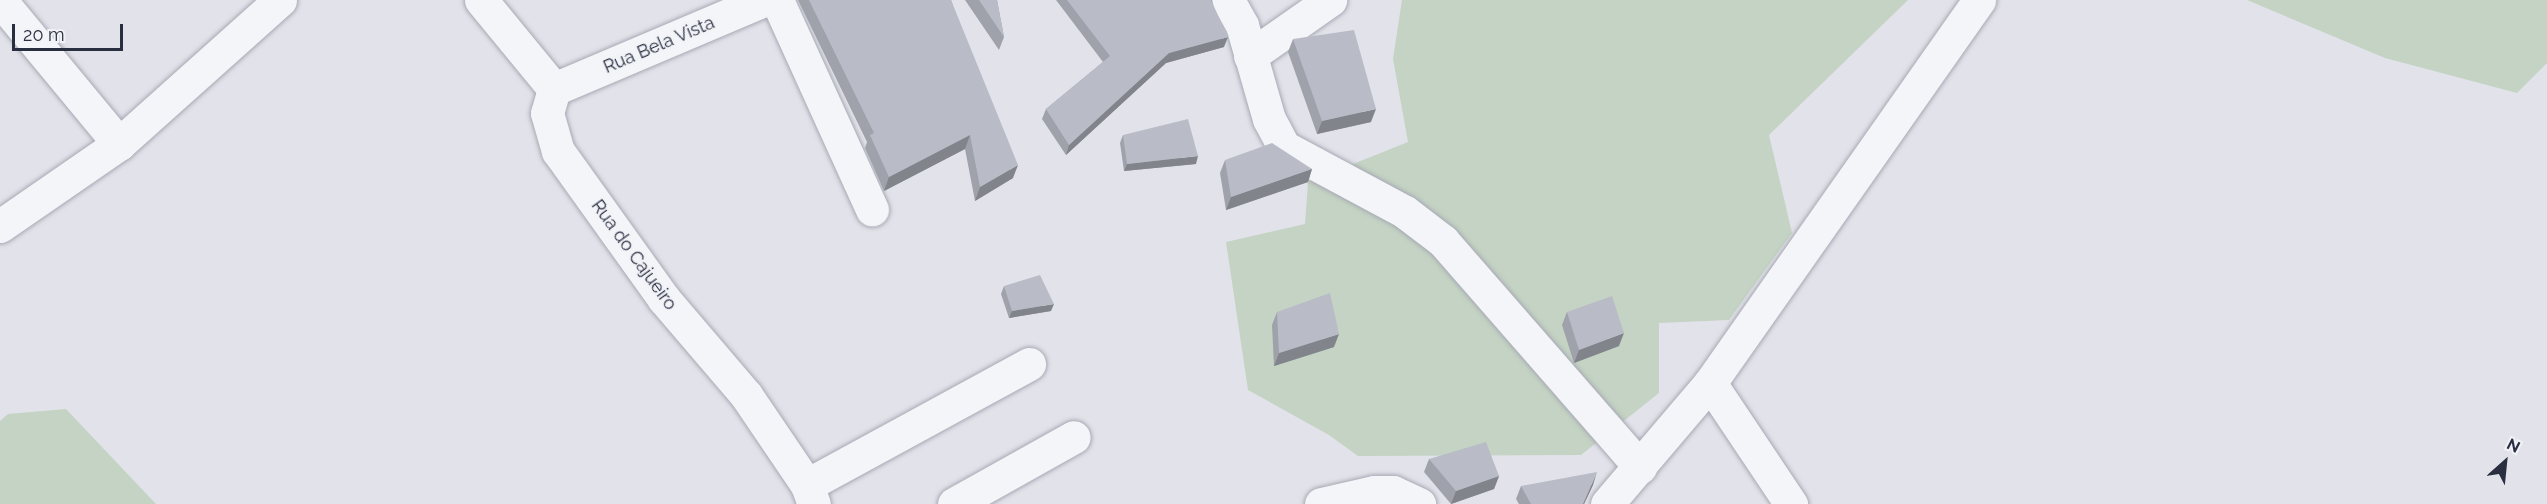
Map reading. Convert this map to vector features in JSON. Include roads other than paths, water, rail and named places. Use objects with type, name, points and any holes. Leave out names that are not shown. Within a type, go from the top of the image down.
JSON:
[{"type":"street","points":[[0,0],[119,144]]},
{"type":"street","points":[[0,226],[119,144],[280,0]]},
{"type":"street","points":[[481,0],[554,89]]},
{"type":"street","name":"Rua Bela Vista","points":[[554,89],[764,0]]},
{"type":"street","points":[[777,0],[872,209]]},
{"type":"street","points":[[1330,0],[1240,27],[1269,119],[1284,147],[1405,212],[1443,241],[1641,467]]},
{"type":"street","points":[[1607,504],[1641,467],[1710,383],[1979,0]]},
{"type":"street","name":"Rua do Cajueiro","points":[[554,89],[547,113],[558,150],[664,299],[746,395],[811,494]]},
{"type":"street","points":[[811,494],[1029,364]]},
{"type":"street","points":[[1710,383],[1791,504]]},
{"type":"street","points":[[954,504],[1074,437]]},
{"type":"street","points":[[1321,504],[1374,492],[1393,492],[1419,504]]}]
